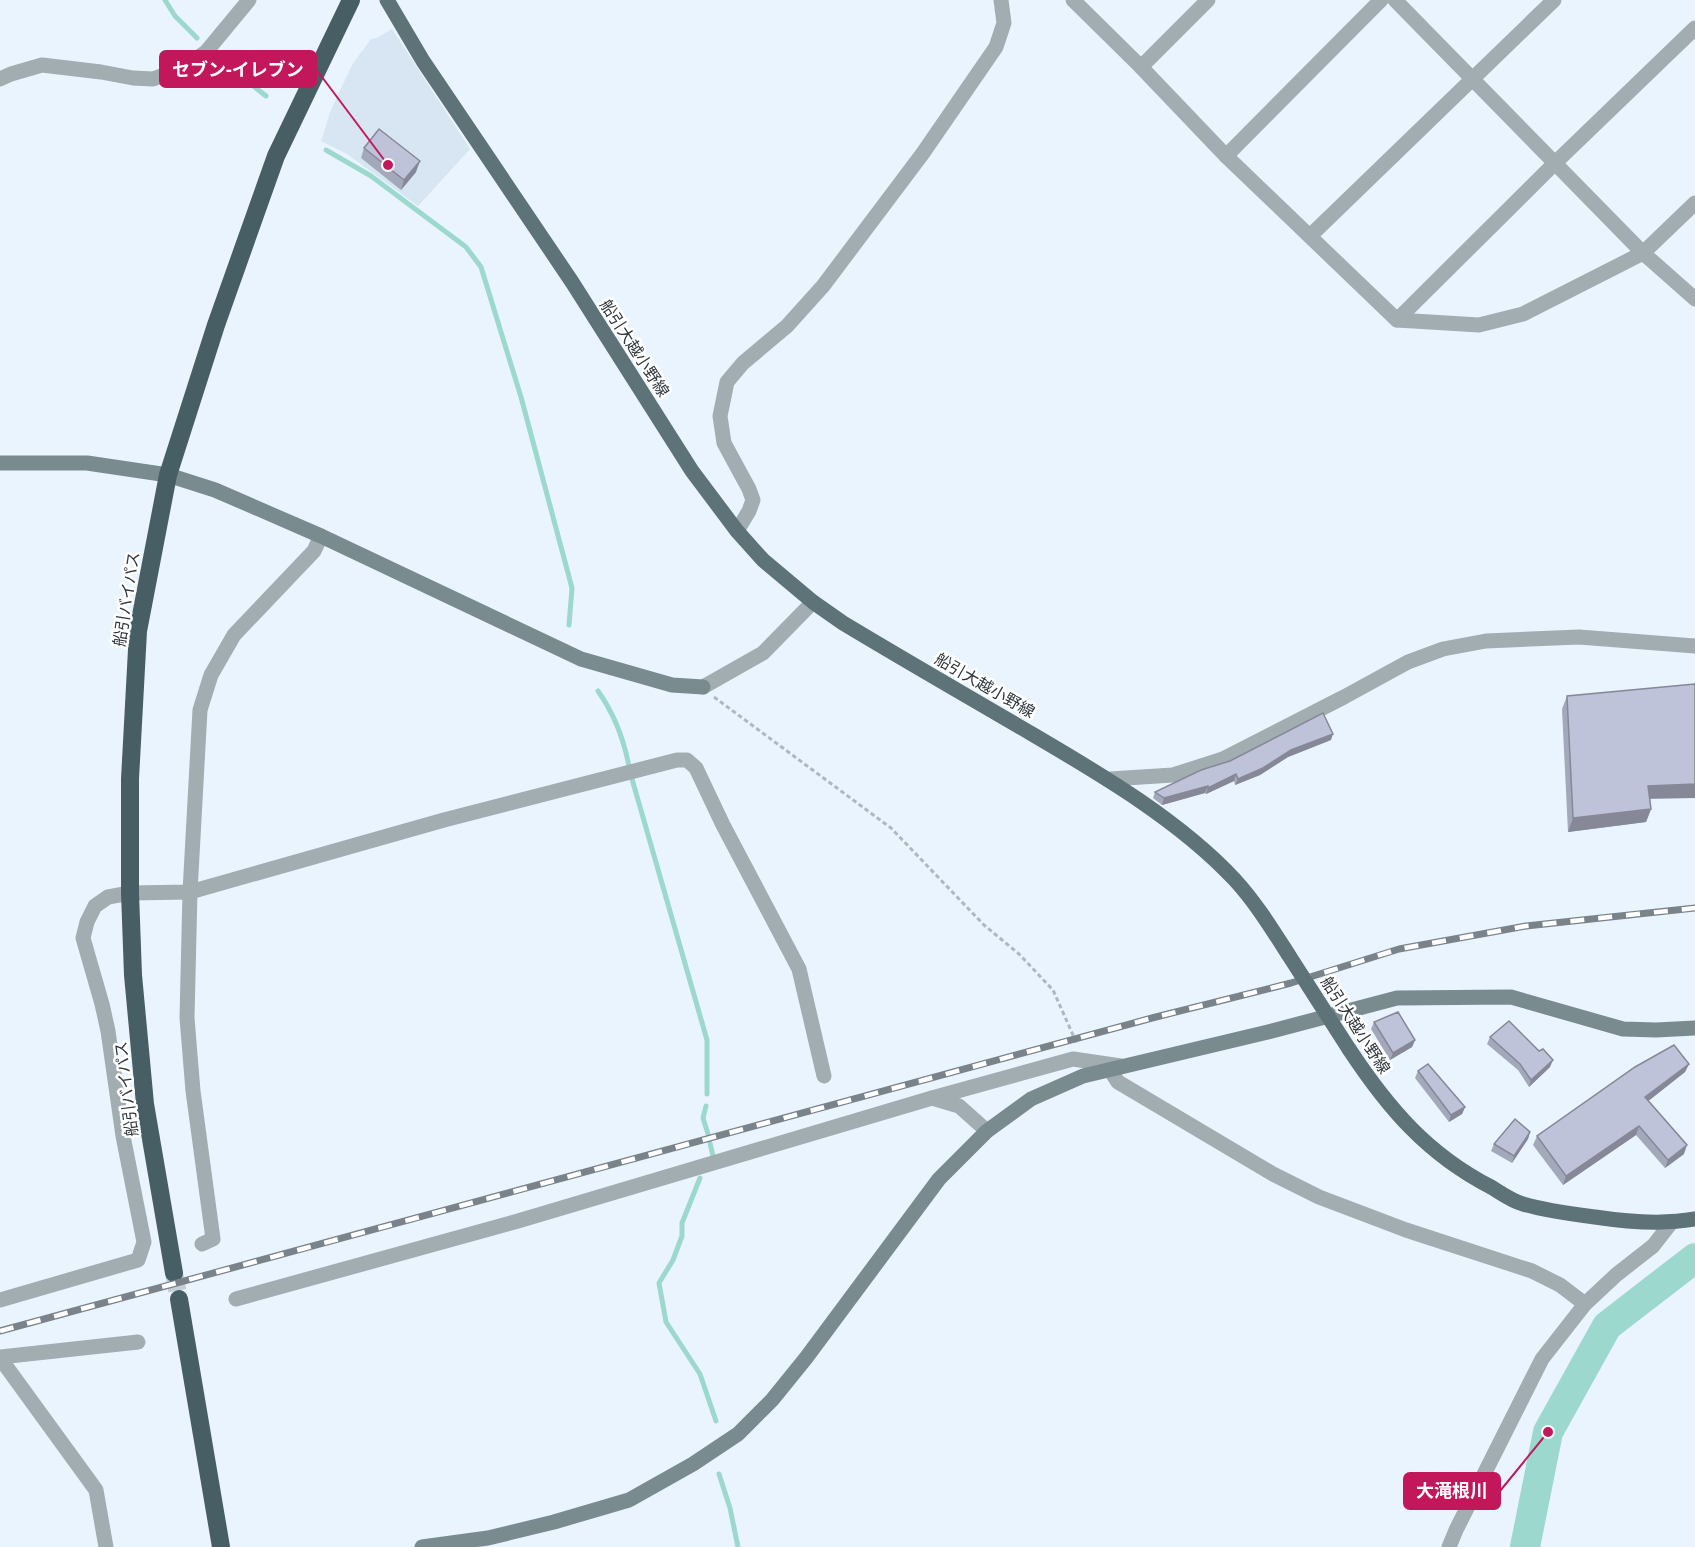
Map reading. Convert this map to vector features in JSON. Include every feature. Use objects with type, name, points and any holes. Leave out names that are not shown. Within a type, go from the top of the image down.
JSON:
[{"type":"highway","name":"船引バイパス","points":[[174,1273],[145,1104],[134,975],[130,893],[130,779],[138,631],[168,475],[216,325],[276,156],[351,0]]},
{"type":"highway","points":[[178,1299],[220,1547]]},
{"type":"main road","name":"船引大越小野線","points":[[387,0],[423,61],[572,282],[692,471],[737,531],[763,560],[813,602],[868,638],[1110,779],[1213,859],[1236,881],[1256,907],[1372,1084],[1396,1114],[1433,1149],[1476,1180],[1521,1204],[1572,1214],[1617,1220],[1671,1223],[1695,1219]]},
{"type":"street","points":[[0,79],[42,65],[153,79],[183,68],[206,52],[249,0]]},
{"type":"street","points":[[737,531],[749,512],[753,500],[724,443],[720,417],[727,382],[743,363],[787,326],[823,286],[923,153],[996,47],[1004,23],[1001,0]]},
{"type":"street","points":[[1073,0],[1227,156],[1397,320],[1479,325],[1523,315],[1643,253],[1695,203]]},
{"type":"street","points":[[1141,67],[1208,0]]},
{"type":"street","points":[[1227,156],[1381,0]]},
{"type":"street","points":[[1395,0],[1643,253],[1695,299]]},
{"type":"street","points":[[1310,236],[1554,0]]},
{"type":"street","points":[[1397,320],[1695,28]]},
{"type":"street","points":[[0,463],[87,463],[168,475],[215,490],[321,536],[581,659],[672,685],[703,687],[763,653],[813,602]]},
{"type":"street","points":[[202,1244],[213,1239],[193,1090],[187,1018],[190,892],[200,710],[211,675],[234,636],[314,551],[321,536]]},
{"type":"street","points":[[1110,779],[1173,776],[1223,759],[1344,698],[1408,662],[1443,649],[1486,641],[1580,637],[1695,646]]},
{"type":"street","points":[[0,1300],[138,1260],[144,1242],[123,1136],[108,1031],[83,938],[87,922],[95,906],[108,897],[130,893],[190,892],[444,820],[677,760],[687,760],[696,768],[723,825],[799,969],[824,1076]]},
{"type":"street","points":[[422,1547],[488,1542],[628,1500],[693,1464],[738,1434],[772,1400],[799,1367],[939,1179],[987,1131],[1031,1099],[1083,1076],[1268,1032],[1397,998],[1511,997],[1623,1029],[1695,1028]]},
{"type":"street","points":[[236,1299],[518,1221],[932,1098],[1072,1059],[1117,1068]]},
{"type":"street","points":[[1117,1068],[1118,1082],[1273,1174],[1319,1197],[1406,1230],[1532,1271],[1560,1285],[1585,1304]]},
{"type":"street","points":[[932,1098],[959,1106],[987,1131]]},
{"type":"street","points":[[1449,1547],[1542,1359],[1585,1304],[1616,1275],[1653,1246],[1671,1223]]},
{"type":"street","points":[[106,1547],[96,1490],[0,1357],[138,1342]]},
{"type":"path","points":[[703,687],[891,828],[984,925],[1030,965],[1053,990],[1083,1060]]},
{"type":"shaded area","points":[[392,29],[470,149],[418,206],[347,154],[321,141],[331,110],[352,65],[371,39]]},
{"type":"building","points":[[379,129],[420,161],[404,180],[364,148]]},
{"type":"building","points":[[1695,684],[1695,784],[1648,786],[1651,809],[1573,818],[1567,696]]},
{"type":"building","points":[[1323,713],[1333,734],[1291,750],[1263,768],[1238,779],[1236,774],[1208,788],[1208,786],[1164,798],[1155,792],[1201,770],[1230,761]]},
{"type":"building","points":[[1398,1012],[1415,1040],[1393,1053],[1374,1022]]},
{"type":"building","points":[[1509,1021],[1539,1051],[1543,1049],[1553,1060],[1531,1080],[1520,1064],[1490,1037]]},
{"type":"building","points":[[1674,1045],[1689,1064],[1645,1097],[1687,1145],[1668,1160],[1639,1126],[1566,1176],[1537,1136],[1635,1067]]},
{"type":"building","points":[[1428,1064],[1465,1107],[1451,1115],[1418,1071]]},
{"type":"building","points":[[1515,1119],[1530,1132],[1514,1156],[1494,1144]]},
{"type":"waterway","points":[[165,0],[175,16],[197,38]]},
{"type":"waterway","points":[[222,61],[266,96]]},
{"type":"waterway","points":[[326,150],[371,176],[466,247],[481,267],[521,397],[572,588],[569,625]]},
{"type":"waterway","points":[[598,691],[614,719],[622,740],[707,1040],[707,1094]]},
{"type":"waterway","points":[[706,1106],[703,1118],[708,1134]]},
{"type":"waterway","points":[[710,1143],[713,1156]]},
{"type":"waterway","points":[[700,1178],[682,1223],[682,1236],[673,1260],[659,1283],[666,1322],[700,1374],[716,1421]]},
{"type":"waterway","points":[[1525,1547],[1548,1432],[1607,1326],[1695,1258]]},
{"type":"waterway","points":[[719,1474],[730,1508],[738,1547]]},
{"type":"tunnel","points":[[174,1273],[179,1299]]},
{"type":"railway","points":[[0,1331],[1152,1018],[1291,983],[1399,949],[1526,926],[1695,908]]},
{"type":"place","name":"セブン-イレブン","points":[[388,165]]},
{"type":"place","name":"大滝根川","points":[[1548,1432]]}]
